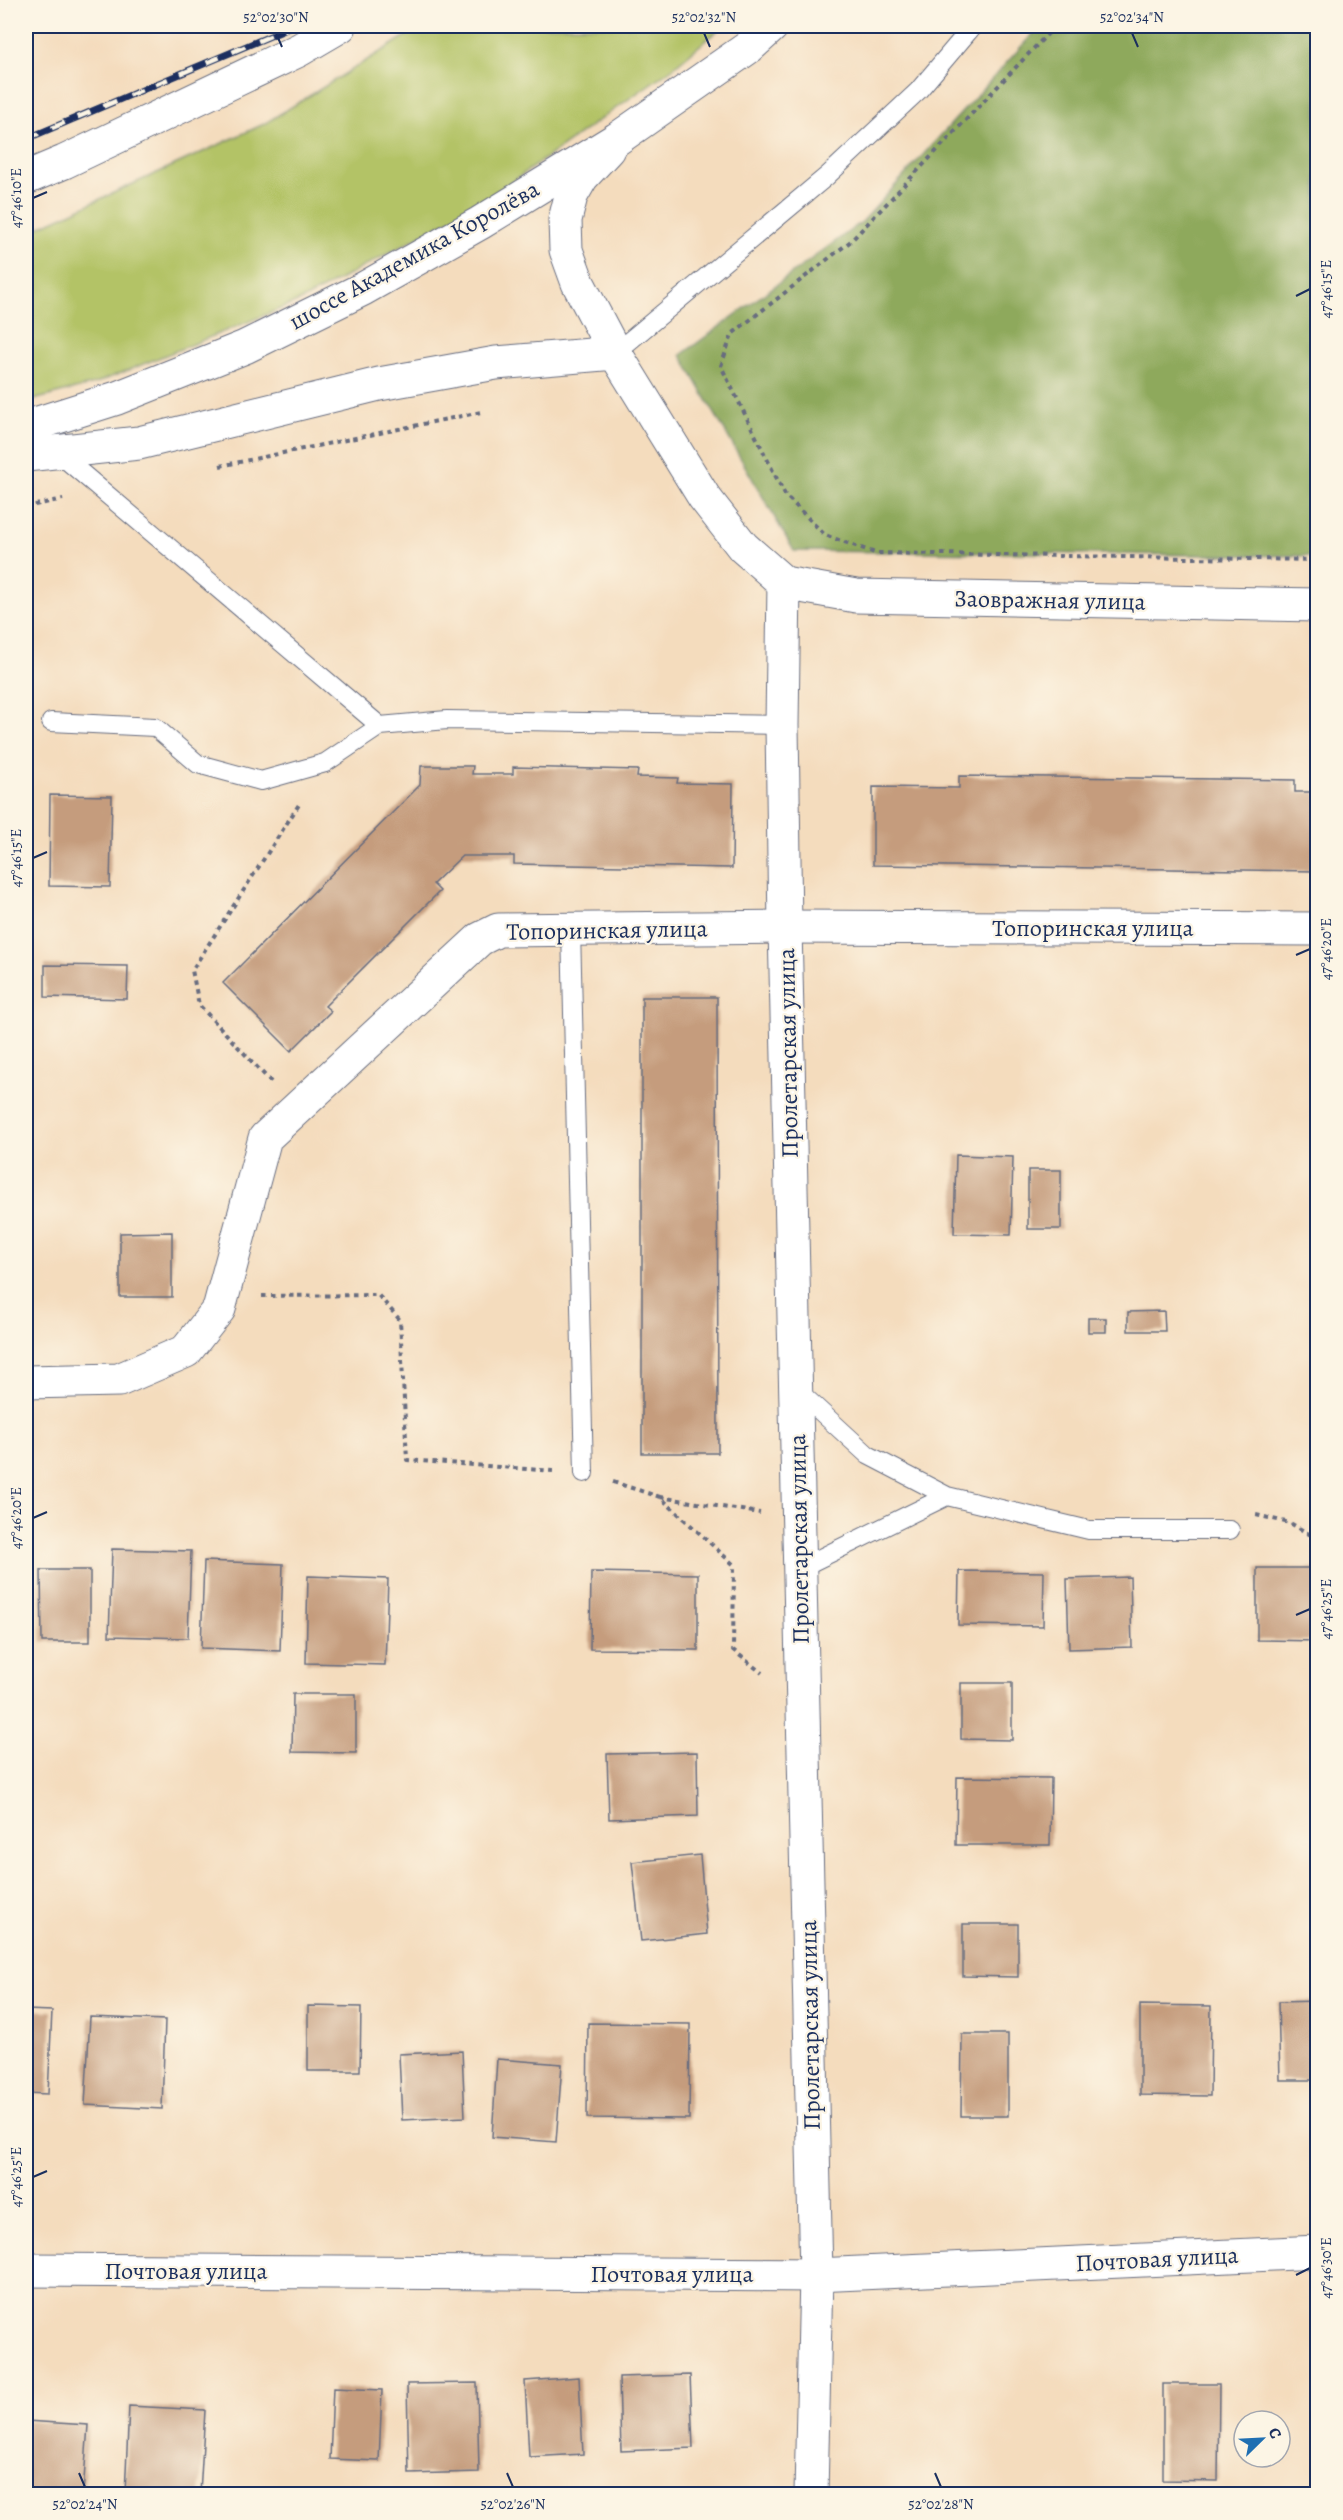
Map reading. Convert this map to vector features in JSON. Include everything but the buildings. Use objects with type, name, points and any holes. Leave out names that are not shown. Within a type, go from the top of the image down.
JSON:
[{"type":"main road","points":[[26,178],[299,50],[340,26]]},
{"type":"main road","name":"шоссе Академика Королёва","points":[[26,427],[117,398],[255,342],[363,289],[471,228],[617,139],[748,47],[772,26]]},
{"type":"main road","points":[[617,139],[582,177],[571,196],[565,220],[566,250],[578,283],[615,353],[704,497],[743,547],[784,583]]},
{"type":"main road","points":[[26,455],[140,443],[390,382],[496,363],[615,353]]},
{"type":"main road","name":"Заовражная улица","points":[[784,583],[856,596],[1317,605]]},
{"type":"main road","name":"Пролетарская улица","points":[[784,583],[782,725],[785,927],[816,2275],[811,2494]]},
{"type":"main road","name":"Топоринская улица","points":[[26,1382],[119,1380],[186,1351],[219,1310],[265,1138],[480,939],[498,930],[785,927],[1317,929]]},
{"type":"main road","name":"Почтовая улица","points":[[26,2270],[816,2275],[1317,2252]]},
{"type":"lane","points":[[615,353],[827,177],[918,92],[973,26]]},
{"type":"lane","points":[[58,453],[380,726]]},
{"type":"lane","points":[[51,722],[155,727],[198,764],[261,781],[325,763],[380,726],[447,720],[782,725]]},
{"type":"lane","points":[[571,929],[584,1473]]},
{"type":"lane","points":[[796,1389],[868,1455],[946,1496],[1089,1530],[1230,1530]]},
{"type":"lane","points":[[800,1568],[946,1496]]},
{"type":"path","points":[[1055,26],[850,241],[732,334],[721,366],[785,495],[825,536],[875,553],[1317,560]]},
{"type":"path","points":[[218,466],[481,412]]},
{"type":"path","points":[[26,507],[103,490]]},
{"type":"path","points":[[296,1109],[199,1005],[192,970],[325,763]]},
{"type":"path","points":[[222,1297],[378,1295],[399,1320],[407,1460],[584,1473],[659,1497],[798,1519]]},
{"type":"path","points":[[659,1497],[734,1565],[733,1650],[803,1705]]},
{"type":"path","points":[[1230,1530],[1252,1514],[1290,1523],[1317,1539]]},
{"type":"green space","points":[[422,26],[723,26],[674,67],[485,201],[302,300],[94,384],[26,402],[26,233],[264,124]]},
{"type":"green space","points":[[1040,26],[1317,26],[1317,556],[794,551],[681,355],[863,221]]},
{"type":"railway","points":[[26,139],[294,26]]}]
